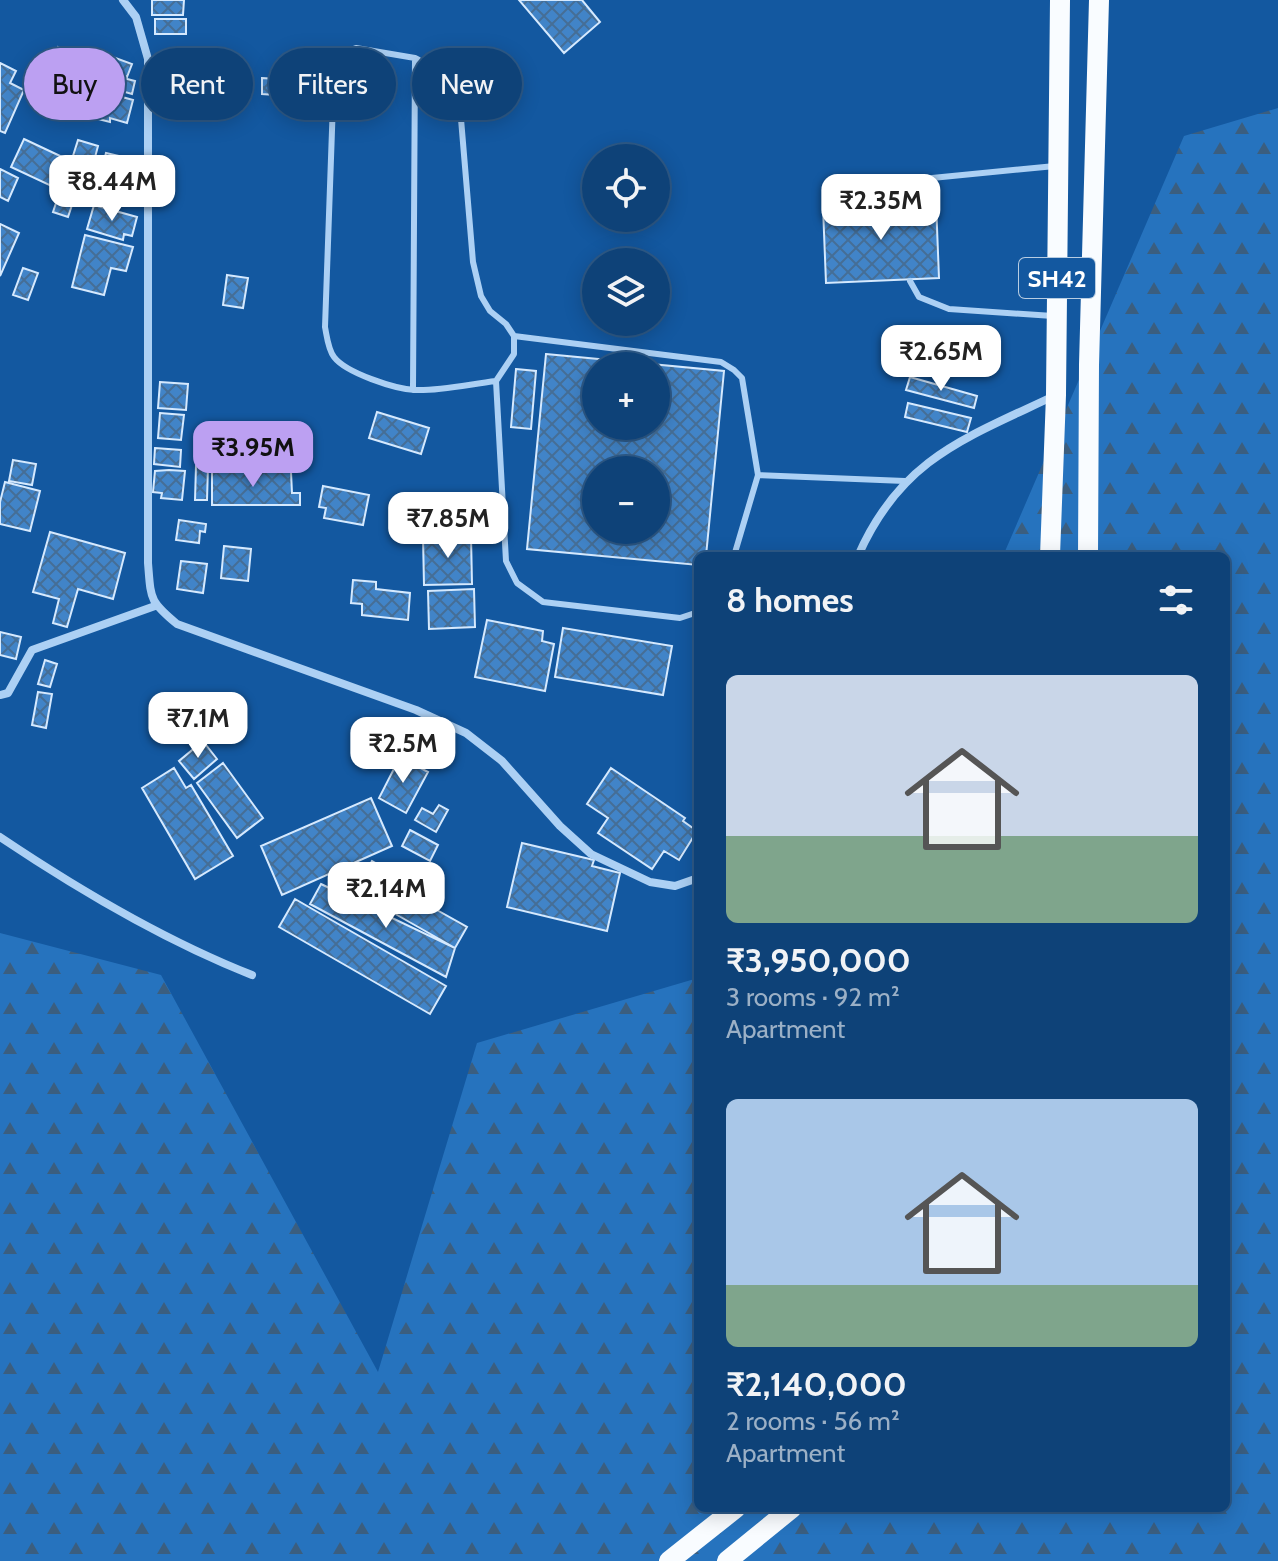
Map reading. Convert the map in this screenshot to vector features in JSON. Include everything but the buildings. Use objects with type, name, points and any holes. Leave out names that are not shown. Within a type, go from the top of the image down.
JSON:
[{"type":"main road","name":"SH42","points":[[1050,552],[1056,395],[1060,0]]},
{"type":"main road","name":"SH42","points":[[1088,552],[1089,365],[1099,0]]},
{"type":"main road","points":[[669,1561],[731,1512]]},
{"type":"main road","points":[[727,1561],[787,1512]]},
{"type":"street","points":[[123,0],[136,17],[148,59],[148,563],[150,593],[155,606],[177,624],[416,710],[466,733],[502,761],[560,826],[591,854],[650,882],[675,886],[694,879]]},
{"type":"street","points":[[860,552],[869,530],[905,481],[952,444],[1056,395]]},
{"type":"street","points":[[0,695],[8,693],[32,650],[155,606]]},
{"type":"street","points":[[0,837],[49,870],[197,953],[252,975]]},
{"type":"lane","points":[[412,57],[356,48],[338,59],[334,74],[325,327],[330,348],[344,367],[413,390],[496,381]]},
{"type":"lane","points":[[413,390],[415,120]]},
{"type":"lane","points":[[461,120],[473,262],[481,296],[490,311],[506,324],[514,336],[514,354],[496,381],[506,561],[517,583],[543,602],[680,618],[694,613]]},
{"type":"lane","points":[[909,200],[916,186],[932,178],[1058,166]]},
{"type":"lane","points":[[910,281],[919,297],[949,309],[1057,317]]},
{"type":"lane","points":[[514,336],[721,362],[734,370],[742,378],[758,475],[735,552]]},
{"type":"lane","points":[[758,475],[905,481]]},
{"type":"green space","points":[[1278,108],[1278,1561],[0,1561],[0,933],[161,975],[378,1372],[477,1043],[694,979],[694,1512],[1230,1512],[1230,552],[1005,552],[1184,136]]}]
